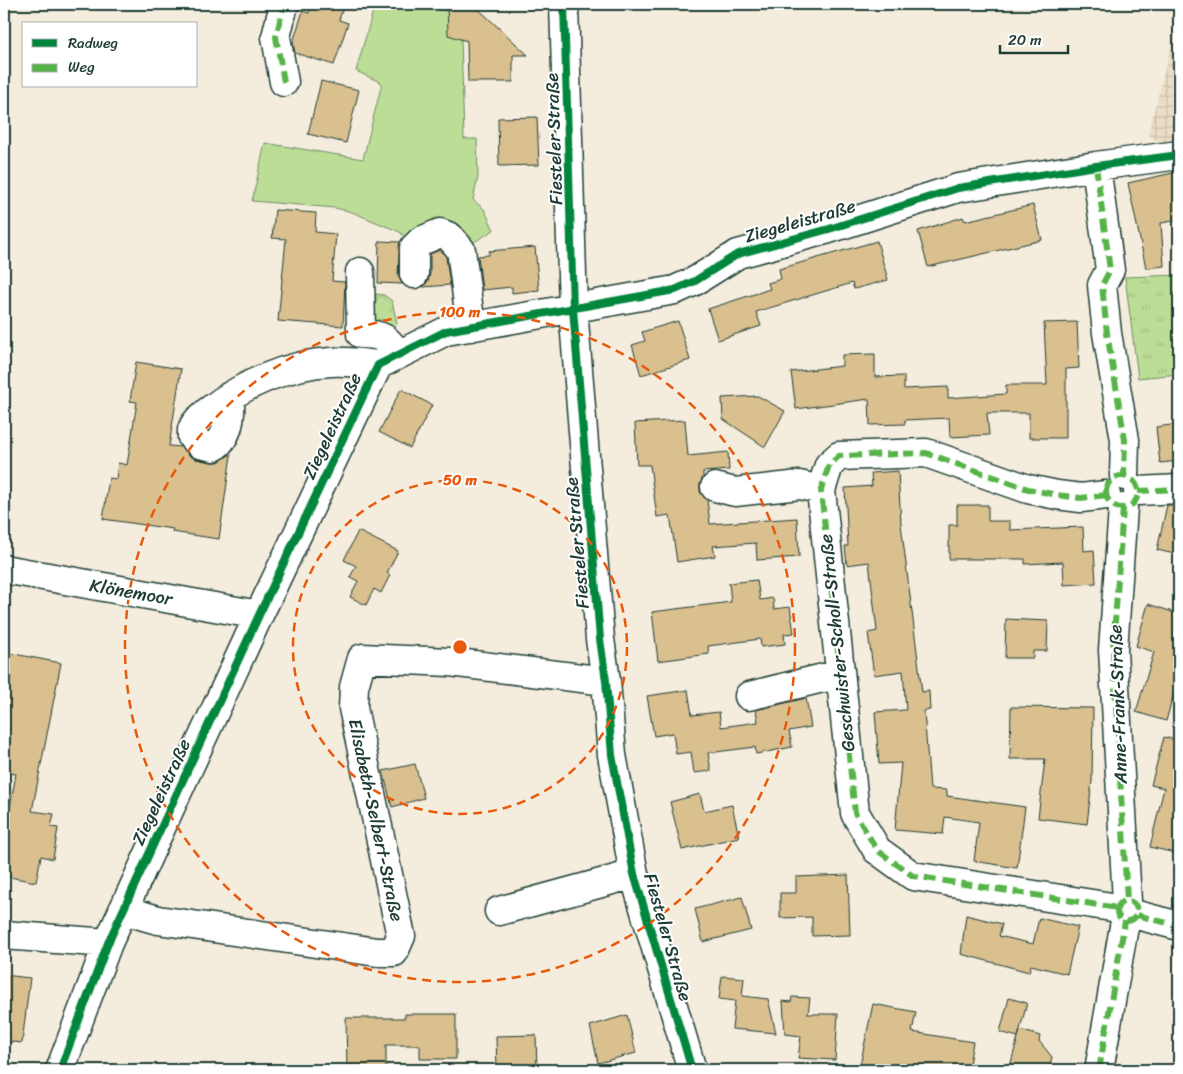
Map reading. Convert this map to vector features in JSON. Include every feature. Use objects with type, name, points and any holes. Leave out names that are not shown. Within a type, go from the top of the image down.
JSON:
[{"type":"street","points":[[284,4],[276,37],[284,82]]},
{"type":"street","name":"Fiesteler Straße","points":[[564,4],[573,310],[600,639],[606,681],[612,755],[634,874],[692,1070]]},
{"type":"street","name":"Ziegeleistraße","points":[[60,1070],[108,943],[259,615],[388,360],[446,331],[573,310],[675,290],[694,281],[738,254],[829,229],[958,188],[1179,155]]},
{"type":"street","name":"Anne-Frank-Straße","points":[[1096,166],[1110,270],[1102,285],[1107,334],[1125,440],[1113,650],[1127,911],[1098,1070]]},
{"type":"street","points":[[414,274],[414,248],[421,241],[440,234],[450,238],[461,250],[471,327]]},
{"type":"street","points":[[230,396],[269,377],[307,365],[331,362],[388,360],[388,340],[373,334],[361,334],[360,272]]},
{"type":"street","name":"Geschwister-Scholl-Straße","points":[[1123,492],[1081,498],[1057,496],[1028,489],[926,454],[839,456],[830,465],[821,490],[854,813],[877,850],[913,876],[1127,911],[1179,926]]},
{"type":"street","points":[[715,487],[735,492],[800,485],[821,490]]},
{"type":"street","points":[[1123,492],[1179,489]]},
{"type":"street","name":"Klönemoor","points":[[4,569],[259,615]]},
{"type":"street","name":"Elisabeth-Selbert-Straße","points":[[123,910],[158,920],[377,952],[394,952],[401,936],[353,708],[354,687],[362,658],[450,662],[606,681]]},
{"type":"street","points":[[749,696],[823,678],[840,676]]},
{"type":"street","points":[[499,911],[634,874]]},
{"type":"street","points":[[4,935],[108,943]]},
{"type":"shaded area","points":[[1179,16],[1179,142],[1163,145],[1148,134]]},
{"type":"green space","points":[[375,4],[412,4],[464,15],[461,37],[464,139],[477,139],[478,177],[473,200],[484,209],[494,230],[461,250],[455,243],[414,248],[400,232],[352,212],[335,208],[252,201],[265,143],[363,159],[382,83],[356,71]]},
{"type":"green space","points":[[1179,275],[1179,374],[1138,378],[1125,277]]},
{"type":"green space","points":[[376,294],[384,295],[392,301],[397,323],[391,332],[377,327],[375,320]]},
{"type":"building","points":[[312,4],[344,4],[339,20],[348,23],[334,65],[295,53],[293,42],[303,11],[309,13]]},
{"type":"building","points":[[447,4],[473,4],[528,55],[513,55],[513,82],[468,82],[467,41],[448,35]]},
{"type":"building","points":[[321,81],[359,90],[346,143],[308,134]]},
{"type":"building","points":[[537,117],[539,165],[499,166],[498,118]]},
{"type":"building","points":[[1177,172],[1179,182],[1179,220],[1161,223],[1164,266],[1146,268],[1128,183]]},
{"type":"building","points":[[1033,205],[1042,240],[928,267],[918,231],[963,217],[965,221]]},
{"type":"building","points":[[275,210],[316,213],[315,232],[336,234],[332,281],[345,282],[343,326],[278,321],[286,239],[272,238]]},
{"type":"building","points":[[379,241],[400,242],[398,274],[402,284],[378,283]]},
{"type":"building","points":[[877,241],[888,280],[854,289],[852,283],[756,312],[761,326],[718,340],[708,309],[770,289],[768,283],[781,279],[779,269]]},
{"type":"building","points":[[535,247],[539,290],[512,293],[512,287],[482,290],[478,256],[489,255],[489,251]]},
{"type":"building","points":[[440,250],[446,257],[450,285],[423,287],[428,281],[430,274],[430,254]]},
{"type":"building","points":[[678,321],[690,360],[641,375],[632,345],[645,341],[642,332]]},
{"type":"building","points":[[1077,322],[1079,368],[1066,369],[1066,438],[1029,438],[1029,413],[987,413],[989,435],[950,437],[949,418],[905,420],[905,424],[870,425],[869,399],[796,409],[791,372],[842,366],[842,355],[875,354],[875,377],[904,376],[904,389],[948,387],[948,398],[1006,394],[1006,385],[1047,385],[1044,323]]},
{"type":"building","points":[[136,362],[181,369],[169,446],[181,447],[196,459],[211,462],[218,462],[231,455],[219,539],[172,532],[173,529],[103,519],[109,478],[116,479],[118,463],[127,465],[137,402],[130,401]]},
{"type":"building","points":[[401,389],[432,405],[410,448],[379,432]]},
{"type":"building","points":[[758,396],[785,411],[765,447],[723,419],[722,398]]},
{"type":"building","points":[[685,420],[688,456],[728,452],[729,470],[703,472],[700,484],[700,492],[707,500],[710,524],[797,518],[799,557],[757,560],[756,543],[713,546],[715,556],[677,562],[670,515],[657,517],[650,465],[637,465],[635,423]]},
{"type":"building","points":[[1179,424],[1179,461],[1160,463],[1156,427]]},
{"type":"building","points":[[898,471],[901,524],[922,692],[929,691],[930,710],[924,711],[930,789],[947,790],[947,796],[1025,807],[1017,868],[974,861],[979,822],[945,817],[943,834],[895,830],[901,763],[879,764],[875,712],[906,710],[903,671],[874,675],[868,633],[877,631],[869,562],[847,565],[845,546],[848,546],[845,488],[872,486],[871,473]]},
{"type":"building","points":[[957,505],[988,505],[988,521],[1010,521],[1010,530],[1083,527],[1084,551],[1094,550],[1096,583],[1064,585],[1063,562],[1025,564],[1025,559],[949,559],[949,525],[957,525]]},
{"type":"building","points":[[1167,505],[1179,505],[1179,555],[1157,550]]},
{"type":"building","points":[[358,531],[398,551],[387,573],[390,575],[381,593],[374,589],[366,605],[350,597],[358,581],[350,577],[356,566],[344,560]]},
{"type":"building","points":[[757,580],[760,600],[773,598],[774,609],[790,607],[794,633],[784,634],[785,644],[761,647],[760,639],[708,646],[709,654],[658,661],[652,612],[731,602],[729,583]]},
{"type":"building","points":[[1148,604],[1179,614],[1179,675],[1166,721],[1136,712],[1154,652],[1136,646]]},
{"type":"building","points":[[1006,619],[1048,621],[1047,651],[1033,651],[1033,658],[1005,658]]},
{"type":"building","points":[[4,652],[61,663],[32,811],[54,814],[51,827],[58,828],[53,859],[41,856],[36,882],[4,876],[4,841],[16,774],[4,772]]},
{"type":"building","points":[[688,690],[692,715],[719,712],[721,727],[758,722],[756,710],[806,698],[811,727],[789,731],[792,747],[756,754],[755,747],[708,753],[711,771],[694,773],[691,752],[676,754],[673,733],[654,736],[647,696]]},
{"type":"building","points":[[1011,707],[1093,708],[1092,781],[1087,824],[1038,818],[1045,759],[1010,759]]},
{"type":"building","points":[[1164,737],[1179,741],[1179,854],[1150,847],[1164,788],[1151,785]]},
{"type":"building","points":[[415,764],[424,798],[392,807],[383,771]]},
{"type":"building","points":[[700,794],[704,811],[732,805],[739,837],[682,850],[670,802]]},
{"type":"building","points":[[848,875],[850,935],[812,936],[812,917],[780,918],[780,893],[796,893],[796,877]]},
{"type":"building","points":[[742,897],[751,930],[703,942],[695,909]]},
{"type":"building","points":[[966,915],[1002,924],[999,936],[1033,944],[1039,918],[1078,927],[1067,974],[1031,965],[1029,972],[961,954]]},
{"type":"building","points":[[4,975],[30,978],[22,1043],[4,1041]]},
{"type":"building","points":[[722,976],[744,978],[742,996],[768,999],[776,1033],[732,1029],[735,1001],[719,999]]},
{"type":"building","points":[[792,997],[810,998],[808,1014],[838,1014],[835,1060],[798,1058],[801,1036],[785,1034],[783,1001],[791,1002]]},
{"type":"building","points":[[1009,998],[1027,1003],[1018,1037],[1000,1032]]},
{"type":"building","points":[[873,1004],[916,1012],[912,1032],[973,1042],[968,1070],[859,1070]]},
{"type":"building","points":[[405,1014],[456,1014],[456,1059],[420,1059],[420,1045],[386,1045],[386,1070],[347,1070],[346,1018],[405,1018]]},
{"type":"building","points":[[627,1015],[636,1053],[598,1063],[590,1026]]},
{"type":"building","points":[[1020,1030],[1040,1036],[1039,1041],[1052,1057],[1049,1070],[1009,1070]]},
{"type":"building","points":[[536,1035],[537,1070],[497,1070],[496,1036]]},
{"type":"marked path","points":[[284,4],[276,37],[284,82]]},
{"type":"marked path","points":[[1096,166],[1110,270],[1102,285],[1107,333],[1125,440],[1124,476]]},
{"type":"marked path","points":[[1106,495],[1081,498],[1028,489],[926,453],[839,456],[829,465],[821,490],[855,813],[877,850],[913,876],[1118,908]]},
{"type":"marked path","points":[[1122,476],[1128,477],[1133,481],[1137,486],[1138,492],[1137,498],[1133,503],[1128,507],[1122,508],[1116,507],[1111,503],[1107,498],[1106,492],[1107,486],[1111,481],[1116,477],[1122,476]]},
{"type":"marked path","points":[[1138,491],[1179,489]]},
{"type":"marked path","points":[[1123,508],[1113,650],[1127,901]]},
{"type":"marked path","points":[[1127,901],[1134,904],[1137,911],[1134,918],[1127,921],[1120,918],[1117,911],[1120,904],[1127,901]]},
{"type":"marked path","points":[[1137,915],[1179,926]]},
{"type":"marked path","points":[[1099,1070],[1125,921]]},
{"type":"cycle path","points":[[564,4],[573,309],[600,639],[606,681],[612,755],[634,874],[692,1070]]},
{"type":"cycle path","points":[[60,1070],[108,943],[259,615],[378,365],[446,331],[675,290],[695,281],[738,254],[829,229],[958,188],[1179,155]]}]
